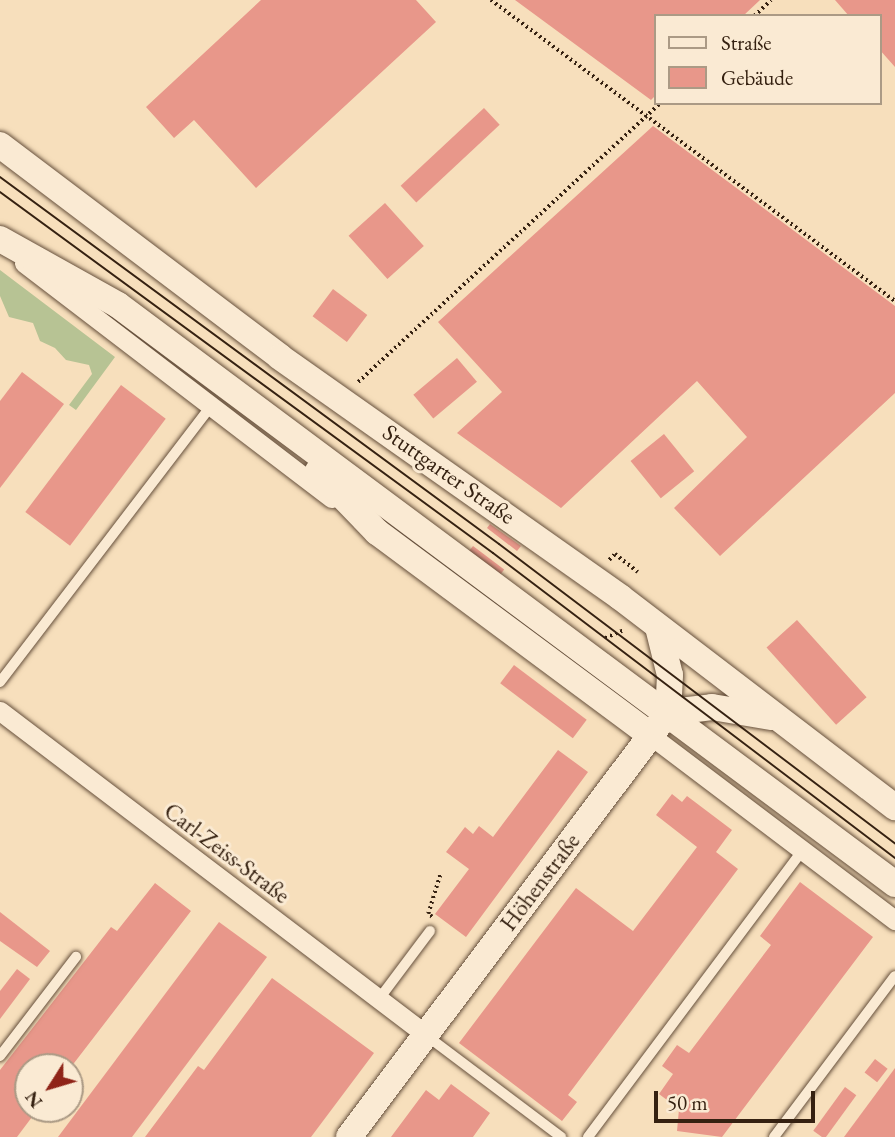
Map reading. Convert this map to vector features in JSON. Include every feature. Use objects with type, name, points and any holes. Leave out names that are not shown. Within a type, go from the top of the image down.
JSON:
[{"type":"main road","name":"Stuttgarter Straße","points":[[5,154],[657,628],[895,807]]},
{"type":"main road","points":[[0,241],[118,305],[895,884]]},
{"type":"main road","points":[[252,403],[377,532],[650,735]]},
{"type":"main road","points":[[657,628],[670,675],[668,716]]},
{"type":"main road","points":[[668,716],[712,707],[776,717]]},
{"type":"main road","name":"Höhenstraße","points":[[349,1137],[650,735],[668,716]]},
{"type":"street","points":[[0,241],[210,407],[377,532]]},
{"type":"street","name":"Carl-Zeiss-Straße","points":[[0,711],[425,1034]]},
{"type":"street","points":[[650,735],[895,920]]},
{"type":"lane","points":[[0,682],[210,407]]},
{"type":"lane","points":[[588,1137],[802,851]]},
{"type":"lane","points":[[379,999],[429,931]]},
{"type":"lane","points":[[0,1056],[76,957]]},
{"type":"lane","points":[[774,1137],[895,976]]},
{"type":"lane","points":[[425,1034],[561,1137]]},
{"type":"path","points":[[491,0],[895,301]]},
{"type":"path","points":[[756,14],[771,0]]},
{"type":"path","points":[[344,400],[367,372],[658,105]]},
{"type":"path","points":[[609,560],[615,554],[638,572]]},
{"type":"path","points":[[597,640],[623,631],[629,623]]},
{"type":"path","points":[[429,931],[437,921],[428,914],[440,876]]},
{"type":"green space","points":[[0,270],[115,357],[76,410],[69,405],[92,374],[89,365],[66,360],[55,348],[40,341],[33,323],[9,317],[0,296]]},
{"type":"building","points":[[261,0],[416,0],[436,22],[256,188],[194,120],[174,138],[146,107]]},
{"type":"building","points":[[515,0],[760,0],[745,14],[654,14],[654,97],[651,100]]},
{"type":"building","points":[[835,0],[895,0],[895,67],[881,51],[881,14],[847,14]]},
{"type":"building","points":[[484,108],[500,125],[416,203],[401,186]]},
{"type":"building","points":[[653,126],[895,306],[895,393],[720,556],[674,508],[747,437],[697,381],[561,508],[457,433],[502,392],[438,322]]},
{"type":"building","points":[[385,203],[424,246],[387,279],[349,236]]},
{"type":"building","points":[[333,289],[367,315],[347,342],[313,316]]},
{"type":"building","points":[[457,358],[477,382],[433,418],[413,395]]},
{"type":"building","points":[[22,372],[64,404],[0,488],[0,401]]},
{"type":"building","points":[[121,385],[166,419],[70,546],[25,512]]},
{"type":"building","points":[[664,434],[694,471],[661,498],[631,461]]},
{"type":"building","points":[[490,524],[521,546],[517,551],[487,528]]},
{"type":"building","points":[[473,546],[504,569],[501,574],[469,551]]},
{"type":"building","points":[[797,620],[867,697],[836,725],[767,647]]},
{"type":"building","points":[[514,665],[587,720],[573,738],[500,683]]},
{"type":"building","points":[[558,750],[588,772],[466,937],[435,914],[469,869],[446,852],[465,827],[473,834],[479,826],[493,837]]},
{"type":"building","points":[[672,794],[682,802],[687,796],[732,830],[716,852],[738,869],[568,1095],[577,1102],[562,1121],[459,1043],[576,888],[633,931],[697,847],[656,815]]},
{"type":"building","points":[[800,882],[873,937],[722,1137],[677,1131],[679,1109],[659,1094],[673,1074],[662,1066],[677,1045],[689,1053],[771,945],[760,936]]},
{"type":"building","points":[[155,883],[191,911],[82,1053],[14,1053],[14,1123],[28,1123],[17,1137],[0,1137],[0,1070],[111,927],[117,931]]},
{"type":"building","points":[[0,912],[50,951],[37,967],[0,941]]},
{"type":"building","points":[[219,922],[267,957],[132,1137],[58,1137],[68,1123],[84,1123],[84,1102]]},
{"type":"building","points":[[17,969],[30,979],[0,1019],[0,991]]},
{"type":"building","points":[[272,978],[374,1053],[311,1137],[145,1137],[198,1066],[204,1070]]},
{"type":"building","points":[[875,1059],[888,1069],[877,1082],[865,1072]]},
{"type":"building","points":[[895,1068],[895,1137],[844,1137]]},
{"type":"building","points":[[451,1084],[490,1113],[473,1137],[391,1137],[426,1090],[439,1100]]},
{"type":"building","points":[[845,1087],[856,1095],[826,1137],[813,1131]]},
{"type":"tram line","points":[[0,177],[499,544],[895,844]]},
{"type":"tram line","points":[[0,192],[493,553],[895,858]]}]
